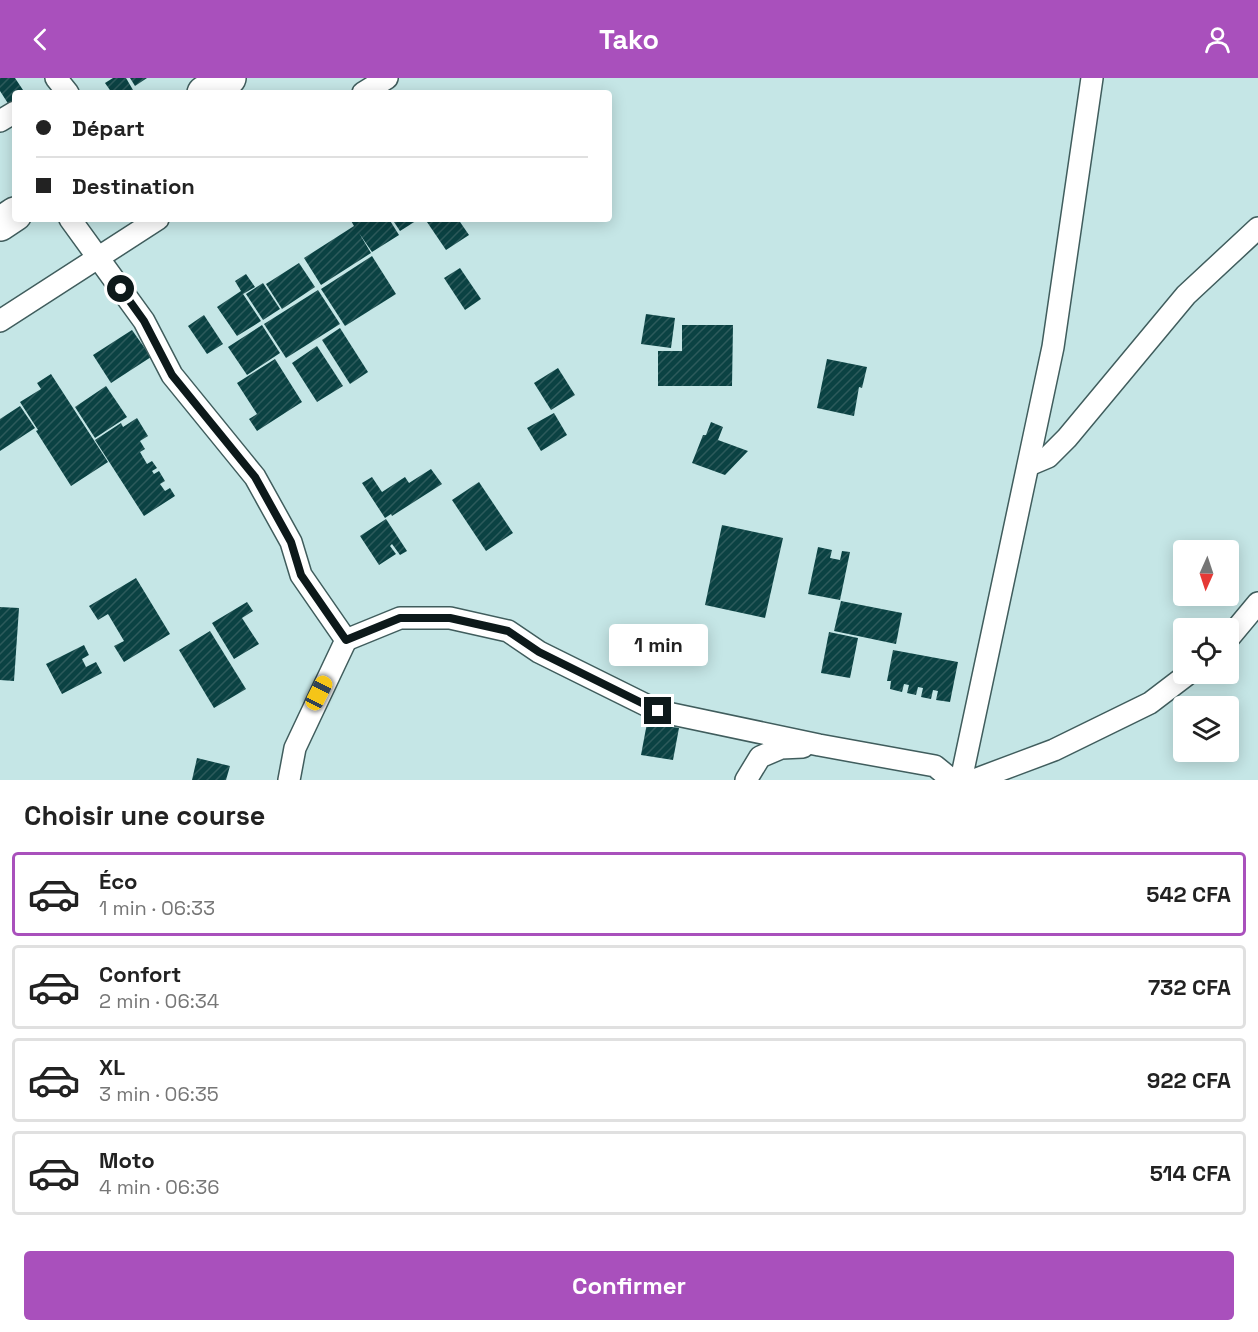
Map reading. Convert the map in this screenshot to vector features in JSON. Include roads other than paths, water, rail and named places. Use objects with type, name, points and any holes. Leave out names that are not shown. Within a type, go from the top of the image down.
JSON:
[{"type":"main road","points":[[209,90],[228,78]]},
{"type":"street","points":[[368,90],[387,78]]},
{"type":"street","points":[[961,780],[1053,347],[1092,78]]},
{"type":"street","points":[[72,222],[144,321],[172,375],[255,477],[291,542],[301,575],[346,640]]},
{"type":"street","points":[[0,321],[153,222]]},
{"type":"street","points":[[1029,465],[1048,457],[1067,438],[1186,295],[1258,228]]},
{"type":"street","points":[[1239,626],[1258,603]]},
{"type":"street","points":[[289,780],[295,748],[346,640],[400,618],[450,618],[508,631],[539,652],[658,711],[819,745],[935,766],[952,780]]},
{"type":"street","points":[[974,780],[1054,750],[1150,703],[1175,684]]},
{"type":"street","points":[[746,780],[760,757],[781,748],[819,745]]}]
